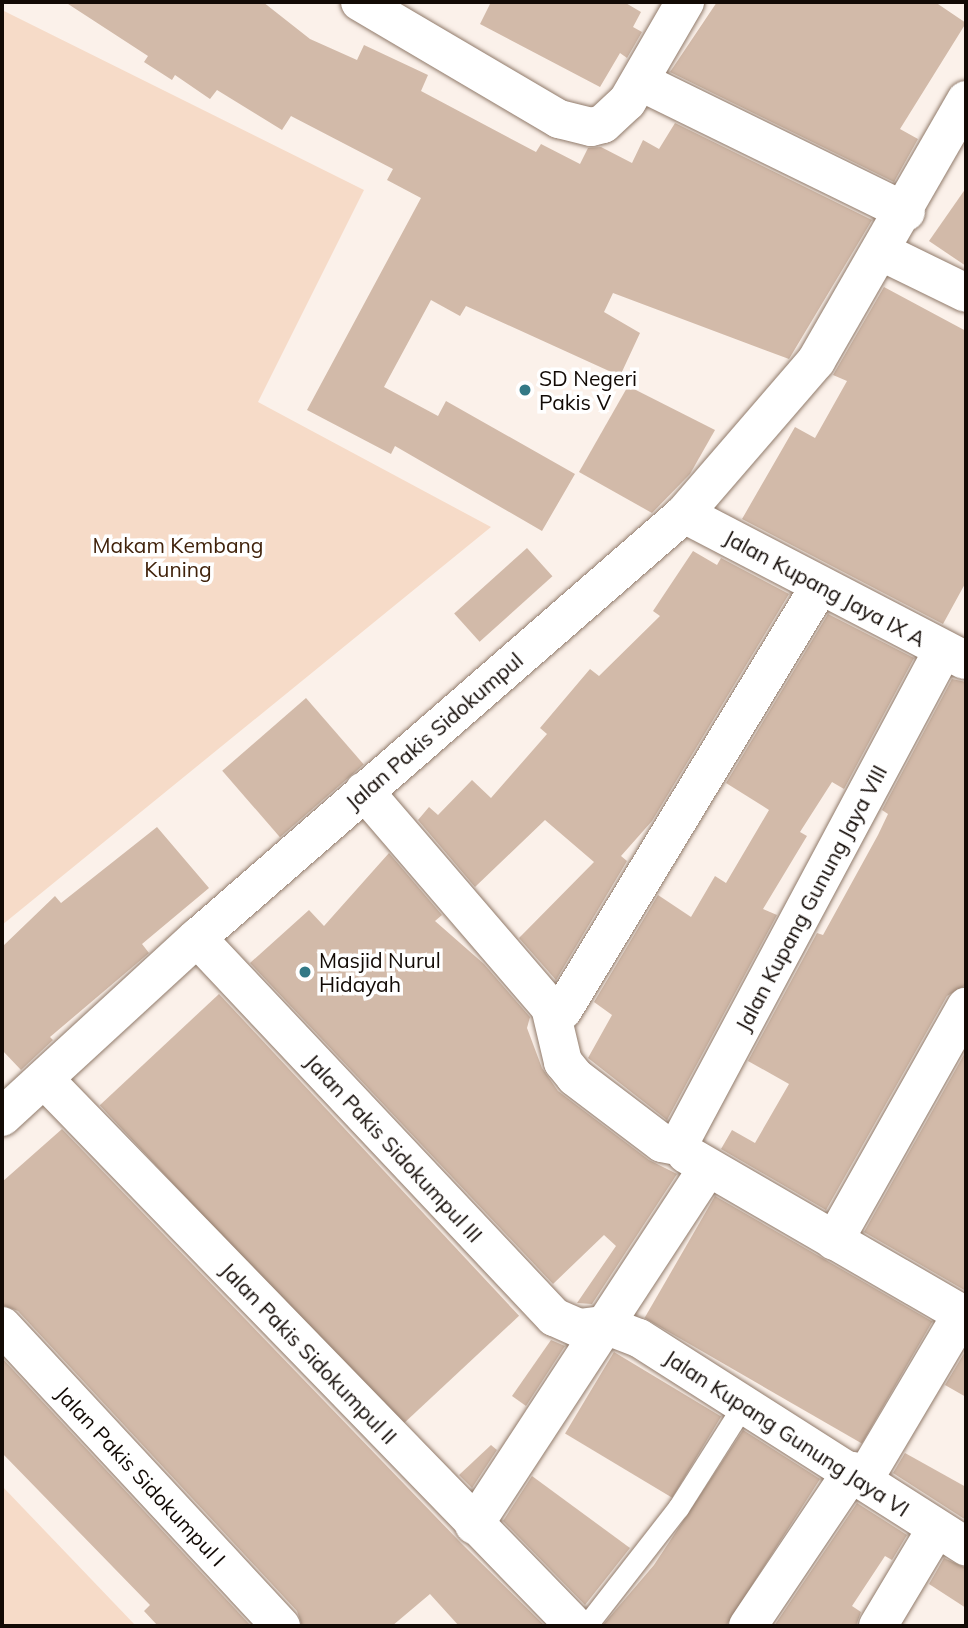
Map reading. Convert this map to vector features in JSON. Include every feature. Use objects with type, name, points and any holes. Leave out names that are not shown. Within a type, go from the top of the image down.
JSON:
[{"type":"street","points":[[360,2],[577,126],[603,124],[642,82],[685,2]]},
{"type":"street","points":[[642,82],[906,212]]},
{"type":"street","name":"Jalan Pakis Sidokumpul","points":[[2,1117],[197,938],[684,514],[771,416],[841,323],[906,212],[966,100]]},
{"type":"street","points":[[882,252],[966,293]]},
{"type":"street","name":"Jalan Kupang Jaya IX A","points":[[684,514],[819,587],[955,655]]},
{"type":"street","points":[[365,791],[557,1012],[571,1002],[819,587]]},
{"type":"street","name":"Jalan Kupang Gunung Jaya VIII","points":[[474,1525],[606,1325],[955,655]]},
{"type":"street","name":"Jalan Pakis Sidokumpul III","points":[[197,938],[554,1317],[579,1328],[606,1325]]},
{"type":"street","points":[[550,1007],[564,1062],[575,1077],[646,1133],[693,1157],[964,1315],[858,1475],[748,1626]]},
{"type":"street","points":[[834,1241],[966,1007]]},
{"type":"street","name":"Jalan Pakis Sidokumpul II","points":[[44,1079],[474,1525],[575,1626]]},
{"type":"street","name":"Jalan Kupang Gunung Jaya VI","points":[[606,1325],[639,1338],[858,1475],[951,1537]]},
{"type":"street","name":"Jalan Pakis Sidokumpul I","points":[[2,1326],[281,1626]]},
{"type":"street","points":[[878,1626],[951,1537]]},
{"type":"lane","points":[[586,1626],[678,1508],[744,1404]]},
{"type":"green space","name":"Makam Kembang Kuning","points":[[2,10],[364,190],[258,402],[491,527],[2,925]]},
{"type":"green space","points":[[2,1486],[136,1626],[2,1626]]},
{"type":"building","points":[[65,2],[263,2],[310,39],[357,60],[364,45],[428,75],[421,91],[536,152],[541,144],[580,164],[588,148],[601,147],[632,163],[643,140],[659,149],[675,123],[872,220],[789,359],[613,293],[604,312],[640,333],[620,376],[466,306],[460,316],[431,300],[384,387],[438,416],[446,401],[575,474],[542,531],[395,446],[391,454],[307,410],[421,198],[387,180],[393,169],[291,116],[282,130],[217,90],[210,99],[175,75],[172,80],[144,62],[148,56]]},
{"type":"building","points":[[491,2],[624,2],[641,12],[633,27],[642,32],[627,58],[620,53],[600,87],[480,24]]},
{"type":"building","points":[[717,2],[935,2],[966,23],[900,129],[918,139],[894,182],[670,72]]},
{"type":"building","points":[[966,188],[966,266],[929,241]]},
{"type":"building","points":[[884,287],[966,331],[966,582],[943,624],[742,519],[795,427],[815,438],[847,381],[833,375]]},
{"type":"building","points":[[628,386],[715,430],[690,474],[652,513],[579,472]]},
{"type":"building","points":[[527,548],[552,576],[480,642],[454,614]]},
{"type":"building","points":[[693,551],[717,565],[721,558],[789,594],[652,821],[621,856],[627,861],[556,980],[519,938],[594,862],[545,820],[475,887],[418,820],[429,807],[438,815],[472,780],[491,798],[547,734],[540,728],[590,669],[599,676],[660,616],[653,611]]},
{"type":"building","points":[[828,614],[914,658],[844,789],[832,782],[800,832],[807,836],[763,909],[777,915],[667,1120],[588,1058],[612,1015],[594,1002],[658,895],[691,917],[715,876],[726,883],[769,810],[726,783]]},
{"type":"building","points":[[952,679],[966,682],[966,985],[947,996],[826,1210],[721,1149],[732,1130],[755,1143],[789,1084],[748,1061],[817,933],[823,935],[878,835],[888,814],[882,810]]},
{"type":"building","points":[[306,698],[364,764],[280,837],[222,771]]},
{"type":"building","points":[[157,827],[209,888],[142,944],[149,953],[50,1037],[53,1040],[21,1070],[2,1050],[2,947],[55,896],[61,903]]},
{"type":"building","points":[[389,853],[442,915],[435,921],[484,964],[530,1017],[527,1028],[542,1068],[558,1091],[649,1160],[677,1174],[592,1304],[577,1303],[616,1246],[604,1235],[553,1284],[250,963],[309,910],[324,926]]},
{"type":"building","points":[[219,994],[519,1316],[400,1427],[100,1105]]},
{"type":"building","points":[[966,1051],[966,1291],[864,1232]]},
{"type":"building","points":[[62,1129],[461,1543],[545,1626],[459,1626],[430,1594],[392,1626],[302,1626],[297,1611],[18,1311],[2,1305],[2,1182]]},
{"type":"building","points":[[715,1196],[932,1322],[862,1444],[644,1318]]},
{"type":"building","points":[[551,1340],[565,1346],[526,1406],[512,1396]]},
{"type":"building","points":[[966,1350],[966,1397],[945,1385]]},
{"type":"building","points":[[614,1352],[721,1416],[672,1498],[565,1433]]},
{"type":"building","points":[[2,1358],[251,1626],[158,1626],[144,1611],[150,1605],[2,1453]]},
{"type":"building","points":[[743,1430],[820,1479],[726,1626],[602,1626],[654,1565]]},
{"type":"building","points":[[491,1445],[497,1450],[472,1488],[459,1475]]},
{"type":"building","points":[[905,1453],[966,1487],[966,1520],[893,1473]]},
{"type":"building","points":[[532,1476],[630,1548],[585,1605],[503,1521]]},
{"type":"building","points":[[857,1503],[907,1535],[892,1560],[885,1556],[852,1606],[861,1612],[856,1626],[774,1626]]},
{"type":"building","points":[[944,1558],[966,1568],[966,1608],[929,1584]]},
{"type":"place","name":"SD Negeri Pakis V","points":[[525,390]]},
{"type":"place","name":"Masjid Nurul Hidayah","points":[[305,972]]}]
